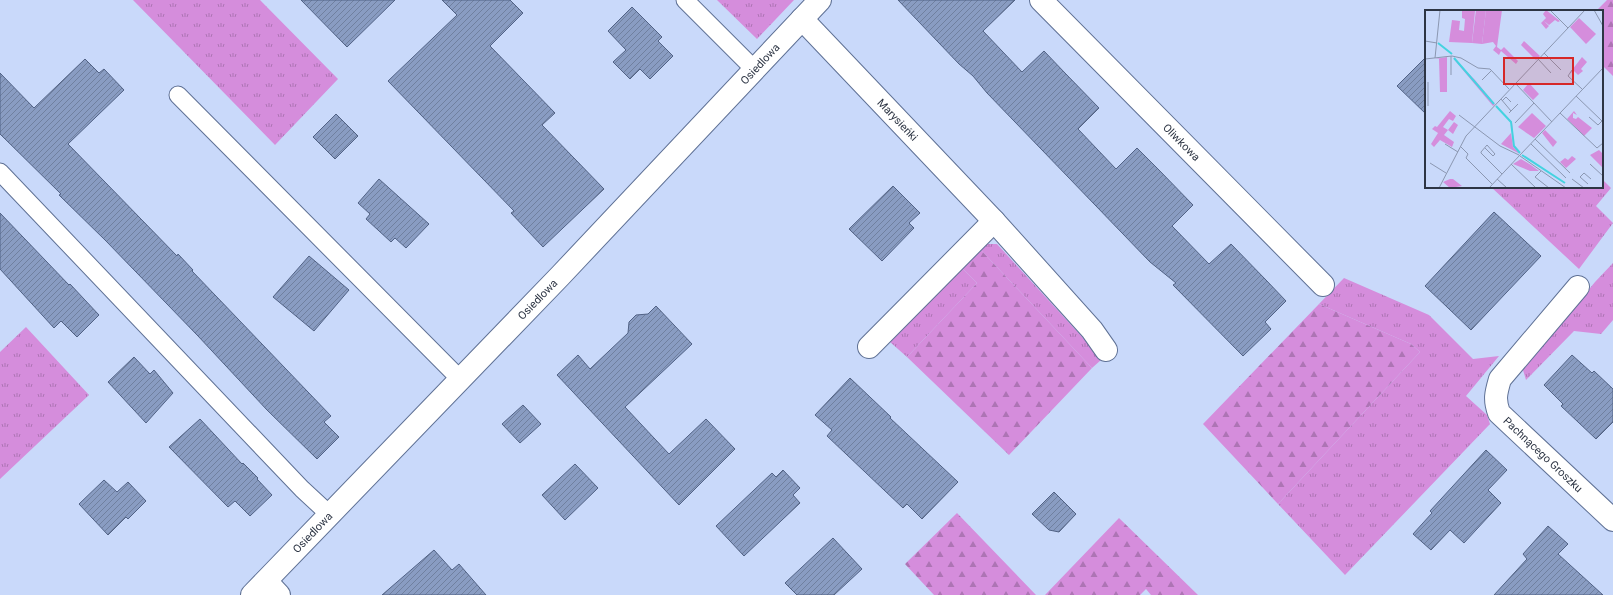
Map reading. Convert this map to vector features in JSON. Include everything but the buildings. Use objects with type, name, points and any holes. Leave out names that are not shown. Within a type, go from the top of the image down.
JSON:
[{"type":"street","name":"Osiedlowa","points":[[266,590],[330,515],[820,0]]},
{"type":"street","name":"Oliwkowa","points":[[1041,0],[1323,285]]},
{"type":"street","name":"Marysieńki","points":[[802,19],[994,221],[1092,330],[1106,350]]},
{"type":"street","points":[[869,347],[994,221]]},
{"type":"street","name":"Pachnącego Groszku","points":[[1578,288],[1500,380],[1495,403],[1499,413],[1613,520]]},
{"type":"lane","points":[[685,0],[754,69]]},
{"type":"lane","points":[[178,95],[460,380]]},
{"type":"lane","points":[[0,172],[297,483],[330,515]]},
{"type":"green space","points":[[133,0],[260,0],[338,79],[275,145]]},
{"type":"green space","points":[[717,0],[794,0],[757,39]]},
{"type":"green space","points":[[1607,0],[1613,0],[1613,76],[1603,66],[1603,10],[1597,10]]},
{"type":"green space","points":[[1603,180],[1611,188],[1596,206],[1613,223],[1579,269],[1492,188],[1603,188]]},
{"type":"green space","points":[[986,244],[997,244],[1096,352],[1101,360],[1092,368],[979,248]]},
{"type":"green space","points":[[979,248],[1092,368],[1009,455],[907,357],[977,283],[962,268]]},
{"type":"green space","points":[[1613,263],[1613,320],[1601,334],[1574,331],[1526,380],[1523,370],[1595,282]]},
{"type":"green space","points":[[962,268],[977,283],[907,357],[890,342]]},
{"type":"green space","points":[[1344,278],[1429,315],[1473,359],[1499,356],[1466,396],[1487,415],[1490,424],[1345,575],[1278,504],[1420,352],[1411,344],[1319,304]]},
{"type":"green space","points":[[1319,304],[1411,344],[1420,352],[1278,504],[1203,424]]},
{"type":"green space","points":[[26,327],[89,395],[0,479],[0,352]]},
{"type":"green space","points":[[957,513],[1036,595],[934,595],[905,564]]},
{"type":"green space","points":[[1119,518],[1198,595],[1151,595],[1146,589],[1140,595],[1045,595]]}]
